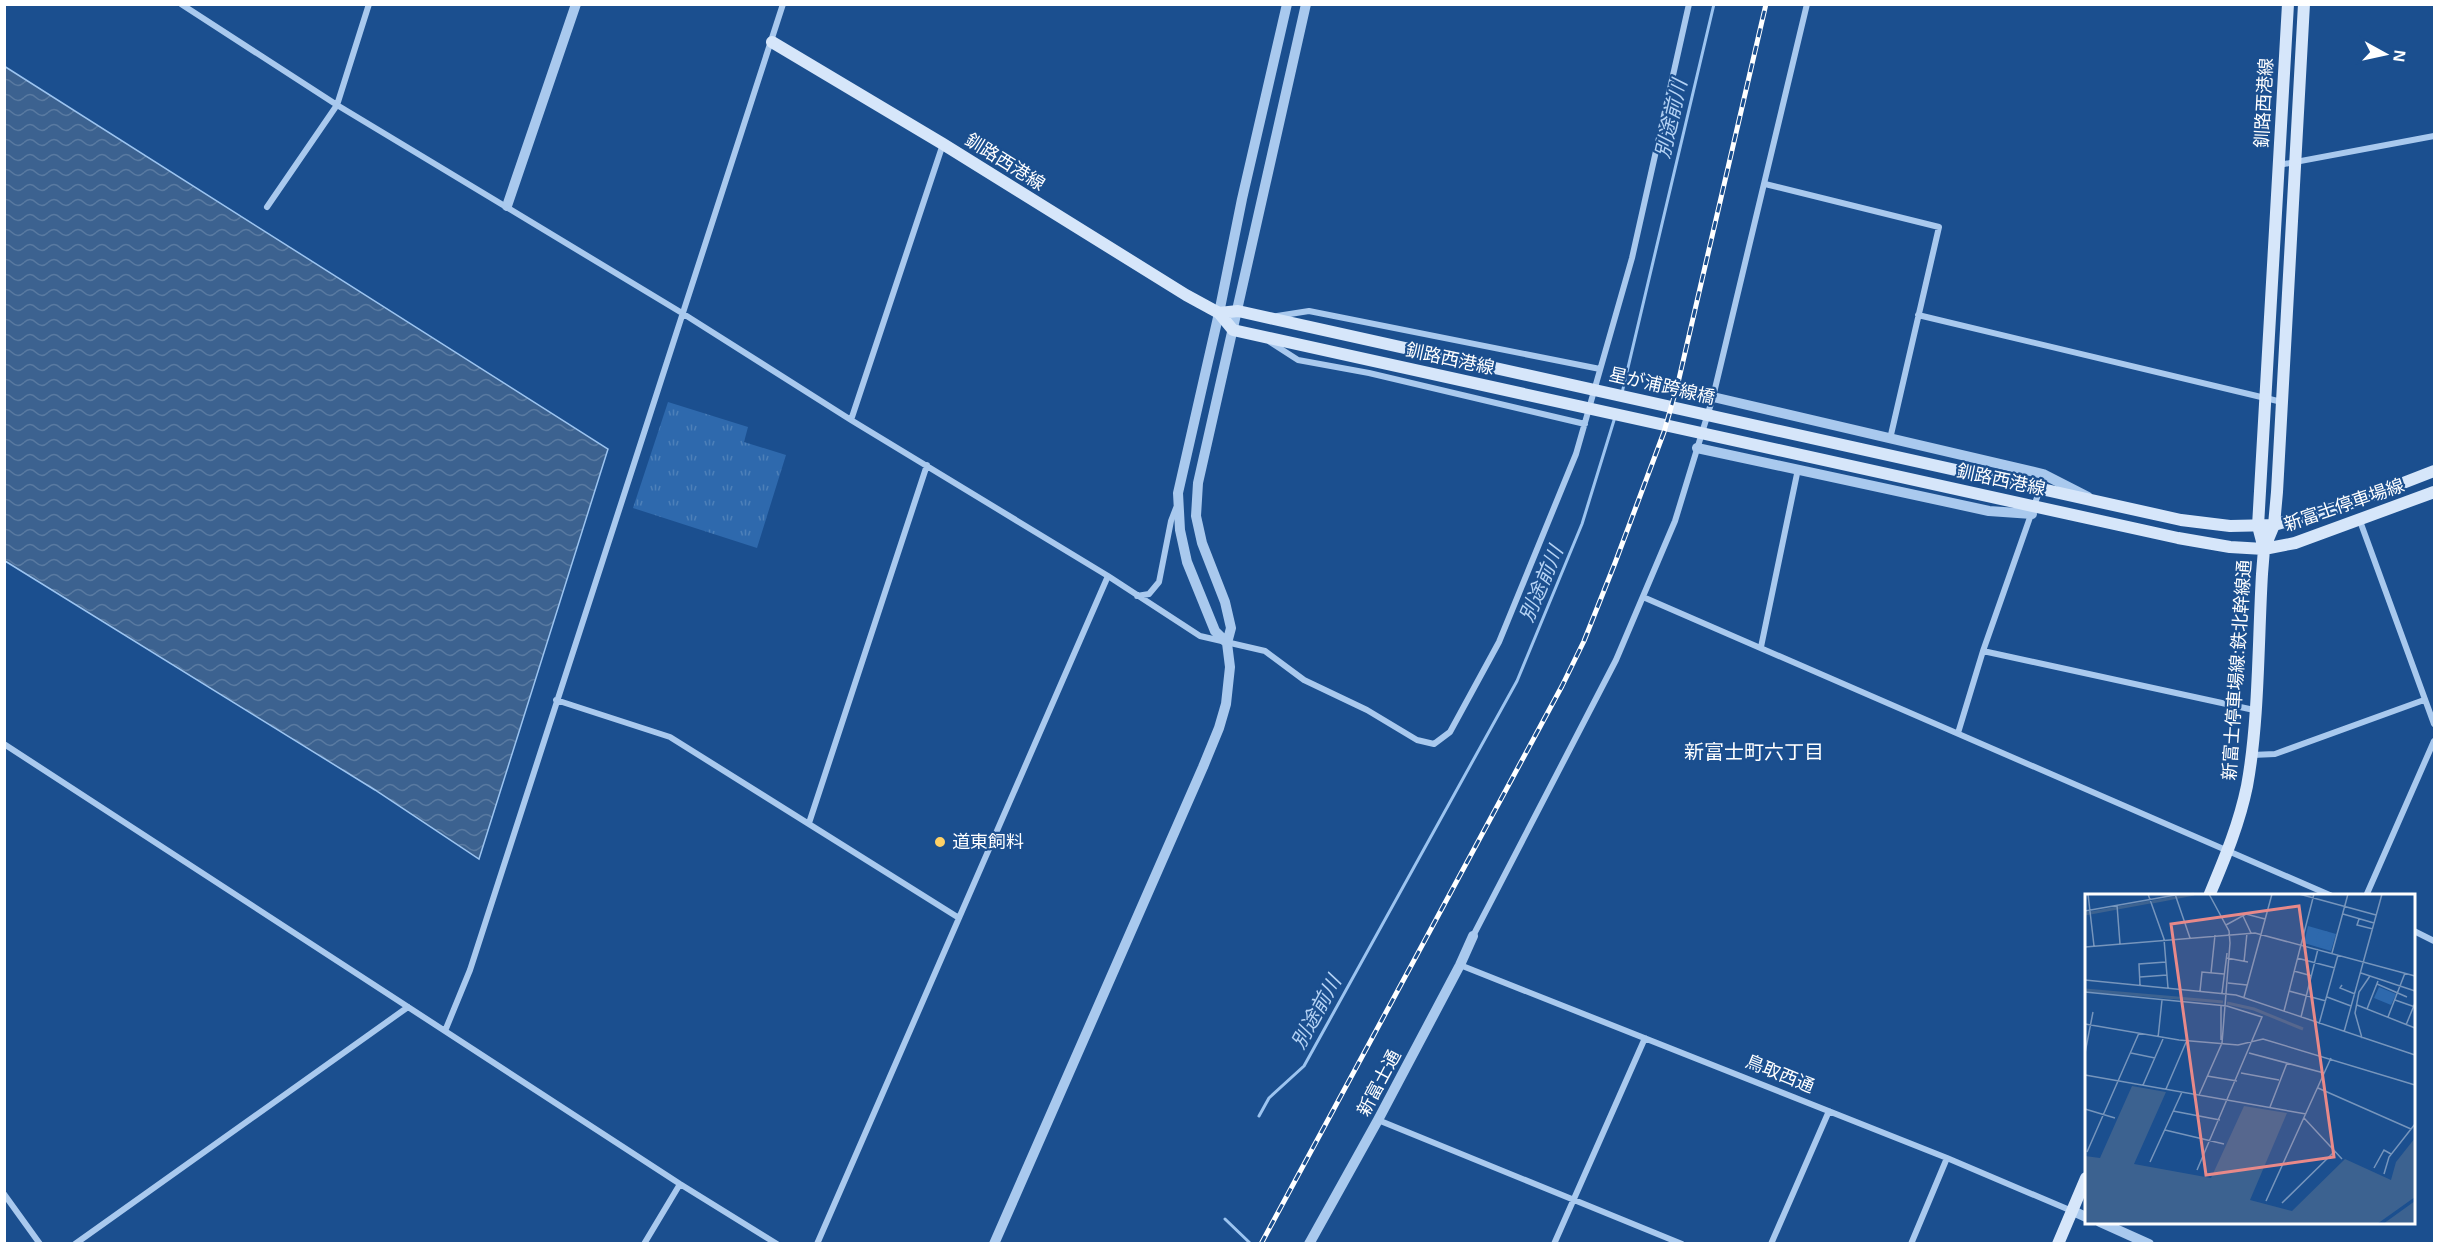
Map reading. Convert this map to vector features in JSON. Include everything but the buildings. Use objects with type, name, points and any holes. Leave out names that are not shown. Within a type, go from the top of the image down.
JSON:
[{"type":"main road","name":"釧路西港線","points":[[2264,549],[2258,526],[2288,4]]},
{"type":"main road","name":"釧路西港線","points":[[2264,549],[2274,525],[2304,4]]},
{"type":"main road","name":"釧路西港線","points":[[772,42],[943,144],[1186,295],[1220,313],[1233,330],[1574,405]]},
{"type":"main road","name":"釧路西港線","points":[[1220,313],[1238,311],[1579,386]]},
{"type":"main road","name":"星が浦跨線橋","points":[[1579,386],[1737,422]]},
{"type":"main road","name":"星が浦跨線橋","points":[[1574,405],[1732,441]]},
{"type":"main road","name":"釧路西港線","points":[[1737,422],[2041,487],[2181,520],[2230,526],[2274,525]]},
{"type":"main road","name":"釧路西港線","points":[[1732,441],[2033,510],[2230,547],[2264,549]]},
{"type":"main road","name":"新富士停車場線","points":[[2274,525],[2349,504],[2434,471]]},
{"type":"main road","name":"新富士停車場線","points":[[2264,549],[2295,543],[2434,492]]},
{"type":"main road","name":"新富士停車場線:鉄北幹線通","points":[[2210,894],[2229,849],[2247,787],[2252,755],[2264,549]]},
{"type":"main road","points":[[2058,1244],[2085,1181]]},
{"type":"street","points":[[181,4],[337,105],[682,313],[851,420],[1108,576],[1200,636],[1265,651],[1304,680],[1367,710],[1417,740],[1434,744],[1450,732],[1499,642],[1576,454],[1632,258],[1689,4]]},
{"type":"street","points":[[267,207],[337,105],[369,4]]},
{"type":"street","points":[[507,206],[576,4]]},
{"type":"street","points":[[445,1031],[470,970],[783,4]]},
{"type":"street","points":[[1136,596],[1149,594],[1159,582],[1171,521],[1178,505],[1188,448],[1220,313],[1242,199],[1287,4]]},
{"type":"street","points":[[994,1244],[1219,728],[1228,691],[1230,666],[1227,643],[1231,628],[1225,602],[1210,570],[1196,516],[1198,483],[1306,4]]},
{"type":"street","points":[[1473,936],[1611,670],[1675,521],[1713,397],[1807,4]]},
{"type":"street","points":[[2279,165],[2434,136]]},
{"type":"street","points":[[851,420],[943,144]]},
{"type":"street","points":[[1765,184],[1939,227],[1890,440]]},
{"type":"street","points":[[1264,318],[1309,311],[1600,369]]},
{"type":"street","points":[[1918,315],[2282,402]]},
{"type":"street","points":[[1260,336],[1298,360],[1370,373],[1585,424]]},
{"type":"street","points":[[1713,397],[2043,474],[2092,499]]},
{"type":"street","points":[[1697,448],[1989,511],[2033,510]]},
{"type":"street","points":[[809,824],[927,465]]},
{"type":"street","points":[[1761,647],[1798,469]]},
{"type":"street","points":[[1958,732],[1983,651],[2041,487]]},
{"type":"street","points":[[1178,505],[1180,530],[1187,562],[1215,631],[1227,643]]},
{"type":"street","points":[[2360,521],[2434,724]]},
{"type":"street","points":[[817,1244],[1108,576]]},
{"type":"street","points":[[1643,597],[2229,849],[2328,894]]},
{"type":"street","points":[[1983,651],[2254,710]]},
{"type":"street","points":[[556,700],[670,737],[959,918]]},
{"type":"street","points":[[2252,755],[2275,754],[2424,700]]},
{"type":"street","points":[[2367,894],[2434,741]]},
{"type":"street","points":[[4,744],[680,1184],[777,1244]]},
{"type":"street","points":[[2415,931],[2434,940]]},
{"type":"street","name":"新富士通","points":[[1309,1244],[1378,1120],[1473,936]]},
{"type":"street","name":"鳥取西通","points":[[1460,964],[1947,1158],[2085,1217]]},
{"type":"street","points":[[75,1244],[408,1007]]},
{"type":"street","points":[[1554,1244],[1645,1038]]},
{"type":"street","points":[[1771,1244],[1829,1111]]},
{"type":"street","points":[[1378,1120],[1682,1244]]},
{"type":"street","points":[[1911,1244],[1947,1158]]},
{"type":"street","points":[[644,1244],[680,1184]]},
{"type":"street","points":[[4,1194],[40,1244]]},
{"type":"street","points":[[2104,1224],[2149,1244]]},
{"type":"green space","points":[[668,402],[748,427],[744,442],[786,455],[757,548],[633,508]]},
{"type":"water","points":[[4,66],[608,449],[479,859],[375,790],[5,561]]},
{"type":"waterway","name":"別途前川","points":[[1622,393],[1714,4]]},
{"type":"waterway","name":"別途前川","points":[[1259,1116],[1269,1098],[1304,1066],[1517,681],[1582,524],[1615,417]]},
{"type":"waterway","name":"別途前川","points":[[1225,1219],[1251,1244]]},
{"type":"railway","points":[[1261,1244],[1562,686],[1584,641],[1664,432],[1678,383],[1766,4]]},
{"type":"place","name":"道東飼料","points":[[940,842]]},
{"type":"district","name":"新富士町六丁目","points":[[1754,752]]}]
